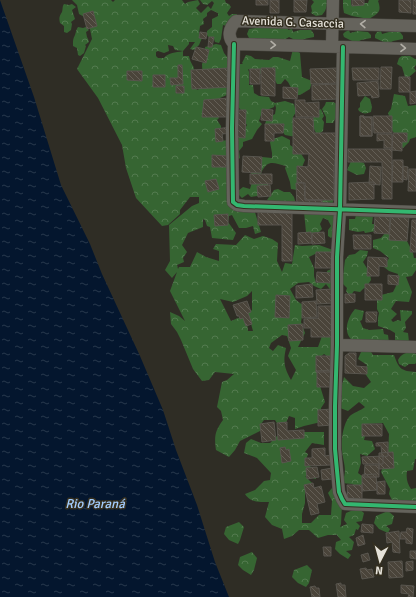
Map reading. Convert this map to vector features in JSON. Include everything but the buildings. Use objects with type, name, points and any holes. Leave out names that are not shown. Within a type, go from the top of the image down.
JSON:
[{"type":"street","points":[[333,0],[333,23],[338,47],[340,210],[337,257],[335,449],[340,492],[345,504],[416,508]]},
{"type":"street","name":"Avenida G. Casaccia","points":[[416,26],[236,21],[230,28],[230,38],[234,44],[416,49]]},
{"type":"street","points":[[234,44],[232,128],[233,202],[237,205],[244,206],[416,212]]},
{"type":"street","points":[[336,345],[416,347]]},
{"type":"green space","points":[[72,0],[111,0],[113,2],[115,0],[182,0],[185,4],[198,0],[200,4],[196,8],[201,13],[208,6],[211,9],[214,3],[212,1],[207,5],[203,4],[200,0],[225,0],[231,7],[227,13],[229,16],[232,14],[237,14],[236,19],[226,26],[223,25],[219,43],[215,42],[214,39],[210,39],[207,35],[207,31],[212,27],[212,19],[218,16],[218,13],[211,10],[203,19],[204,24],[200,26],[199,34],[202,38],[199,45],[194,50],[190,49],[195,42],[189,42],[183,51],[183,56],[189,56],[194,68],[192,87],[198,90],[203,83],[202,64],[206,55],[205,47],[216,44],[221,45],[228,58],[227,66],[233,65],[226,69],[212,69],[211,85],[227,83],[229,94],[220,98],[220,103],[216,113],[219,118],[217,120],[221,126],[218,141],[230,140],[241,135],[247,125],[240,116],[241,110],[238,107],[240,64],[243,64],[242,63],[246,55],[255,59],[269,60],[273,57],[278,57],[290,61],[293,49],[300,53],[302,77],[312,81],[310,89],[300,95],[295,95],[285,79],[281,84],[277,84],[272,74],[258,74],[248,69],[249,85],[253,85],[254,93],[259,96],[269,97],[271,101],[275,103],[285,101],[294,104],[296,112],[293,117],[296,137],[285,135],[277,125],[270,126],[265,124],[267,118],[275,114],[275,104],[274,107],[262,112],[259,121],[262,124],[252,139],[243,142],[243,146],[239,151],[240,158],[237,160],[227,196],[254,209],[261,232],[255,234],[253,226],[239,228],[232,215],[229,216],[228,222],[236,233],[233,240],[212,238],[210,227],[207,226],[205,220],[203,219],[203,227],[188,233],[182,245],[187,252],[183,258],[184,262],[177,265],[178,269],[179,267],[190,267],[197,252],[206,257],[219,261],[219,251],[213,249],[216,244],[236,245],[245,235],[254,239],[263,236],[278,243],[277,261],[282,272],[285,263],[292,264],[295,245],[319,245],[344,254],[337,257],[317,253],[309,257],[314,268],[316,283],[327,279],[327,271],[337,266],[332,292],[326,284],[321,289],[309,282],[298,283],[290,289],[296,300],[304,306],[301,322],[305,333],[298,347],[318,347],[322,336],[333,334],[337,345],[330,358],[324,354],[317,359],[320,386],[325,402],[321,408],[321,422],[295,429],[295,418],[289,416],[285,425],[278,425],[275,420],[264,420],[261,424],[260,431],[240,441],[229,457],[216,450],[216,434],[218,427],[223,420],[221,411],[217,407],[222,382],[234,374],[215,372],[209,380],[202,381],[193,369],[181,340],[171,324],[170,312],[179,316],[185,321],[170,291],[177,272],[172,278],[165,270],[170,261],[169,225],[192,206],[199,203],[199,197],[190,197],[180,210],[180,214],[168,225],[162,226],[136,198],[126,168],[122,145],[98,98],[77,69],[92,39],[88,19],[79,14],[77,5]],"holes":[[[168,45],[173,46],[175,50],[183,51],[170,54],[164,58],[158,58],[156,56],[156,52],[158,51],[164,53],[169,51]],[[252,291],[252,310],[248,313],[253,331],[248,331],[247,322],[243,316],[231,321],[220,299],[233,302],[247,296]],[[282,335],[287,336],[291,348],[288,356],[296,370],[291,380],[285,364],[286,348],[278,345],[273,351],[269,348],[271,343]]]},
{"type":"green space","points":[[312,0],[329,0],[322,15],[316,16],[311,13],[311,6],[314,2]]},
{"type":"green space","points":[[343,0],[351,0],[351,5],[354,3],[368,3],[369,0],[379,0],[380,8],[377,14],[369,19],[352,16],[344,13]]},
{"type":"green space","points":[[64,4],[72,4],[76,7],[72,10],[75,19],[71,22],[71,30],[67,33],[64,32],[64,26],[59,20]]},
{"type":"green space","points":[[257,25],[288,28],[288,30],[292,29],[293,32],[300,30],[311,30],[314,37],[304,39],[299,42],[289,37],[284,40],[260,41],[258,38],[249,38],[247,34],[249,29],[256,28]]},
{"type":"green space","points":[[78,27],[86,27],[89,30],[86,32],[89,42],[85,45],[84,53],[80,56],[78,55],[77,48],[73,46],[73,39]]},
{"type":"green space","points":[[349,30],[350,33],[358,31],[368,32],[371,35],[371,38],[361,40],[356,43],[344,37],[343,34]]},
{"type":"green space","points":[[381,31],[382,34],[389,32],[400,32],[403,39],[393,41],[388,44],[375,38],[377,32]]},
{"type":"green space","points":[[402,56],[410,56],[416,59],[416,65],[414,68],[416,71],[409,77],[405,77],[402,67],[397,64],[399,58]]},
{"type":"green space","points":[[394,94],[405,96],[408,106],[416,105],[416,137],[410,139],[403,148],[396,142],[398,138],[391,129],[388,113],[391,109]]},
{"type":"green space","points":[[365,96],[370,99],[372,107],[371,112],[363,113],[358,109]]},
{"type":"green space","points":[[326,102],[333,102],[337,104],[341,112],[333,123],[326,123],[326,117],[322,109]]},
{"type":"green space","points":[[321,109],[324,116],[322,119],[324,122],[323,131],[317,135],[311,121],[317,111]]},
{"type":"green space","points":[[282,136],[290,140],[290,145],[300,152],[305,160],[302,167],[303,179],[297,190],[291,189],[285,168],[286,166],[271,163],[266,166],[261,173],[268,184],[266,194],[251,197],[248,194],[242,198],[238,191],[243,187],[250,189],[252,182],[251,173],[256,170],[256,160],[262,157],[272,158],[270,142],[273,139]]},
{"type":"green space","points":[[352,159],[364,163],[366,168],[364,174],[357,175],[347,170]]},
{"type":"green space","points":[[278,189],[284,192],[290,192],[294,197],[297,208],[272,205],[267,200],[274,190]]},
{"type":"green space","points":[[325,192],[334,196],[332,207],[339,230],[331,238],[328,236],[328,230],[331,226],[328,220],[323,218],[320,224],[322,229],[317,234],[306,232],[304,212],[317,197]]},
{"type":"green space","points":[[356,215],[373,216],[372,224],[375,224],[376,231],[365,233],[364,231],[358,232],[349,230],[349,219],[355,219]]},
{"type":"green space","points":[[392,231],[396,239],[407,241],[414,258],[416,258],[416,270],[412,276],[406,277],[412,292],[409,302],[396,301],[391,309],[397,314],[391,320],[393,322],[398,320],[401,321],[400,310],[412,311],[412,314],[405,322],[406,328],[403,332],[408,333],[409,342],[395,341],[395,333],[378,326],[379,313],[377,309],[377,296],[393,292],[396,286],[398,274],[389,271],[384,267],[389,258],[373,248],[373,240],[381,238],[385,233]]},
{"type":"green space","points":[[360,250],[368,251],[363,262],[370,273],[371,280],[360,292],[354,291],[351,295],[349,295],[342,280],[345,260],[349,255],[355,254]]},
{"type":"green space","points":[[355,309],[364,311],[362,320],[360,321],[363,328],[369,330],[383,329],[384,334],[388,335],[389,343],[355,342],[351,339],[347,331],[347,327],[349,319]]},
{"type":"green space","points":[[368,347],[373,355],[394,355],[401,368],[407,371],[416,372],[416,459],[413,470],[407,471],[407,476],[411,489],[416,488],[416,501],[395,506],[389,494],[390,489],[381,472],[388,454],[389,434],[383,423],[367,424],[362,428],[366,432],[364,440],[372,441],[375,449],[367,456],[360,454],[361,463],[358,473],[366,479],[373,488],[370,491],[363,486],[342,483],[345,474],[342,446],[344,428],[351,415],[365,407],[359,402],[348,411],[337,405],[342,396],[340,393],[344,377],[353,386],[364,388],[371,382],[364,372],[367,365],[358,359],[361,352]]},
{"type":"green space","points":[[411,351],[416,354],[416,363],[409,364],[405,367],[399,364],[398,360],[401,356]]},
{"type":"green space","points":[[304,432],[324,432],[324,445],[312,443],[305,452],[308,454],[305,462],[307,465],[316,469],[316,479],[305,476],[312,483],[305,492],[302,523],[311,523],[319,515],[331,515],[332,501],[328,493],[336,483],[342,504],[340,527],[347,524],[344,520],[346,513],[358,508],[364,513],[362,521],[356,522],[360,526],[358,530],[356,529],[354,535],[349,537],[354,542],[352,550],[346,551],[351,555],[348,559],[335,549],[336,542],[341,540],[336,534],[318,538],[309,530],[299,530],[292,536],[284,539],[282,529],[272,525],[265,517],[269,502],[259,502],[250,499],[245,494],[255,490],[264,481],[270,480],[271,473],[257,458],[244,453],[246,443],[251,439],[261,443],[270,443],[277,436],[287,440],[297,437],[302,438]]},
{"type":"green space","points":[[388,511],[394,516],[392,524],[386,526],[390,529],[388,533],[379,529],[374,523],[376,516]]},
{"type":"green space","points":[[239,522],[244,527],[238,544],[229,540],[224,534],[226,527]]},
{"type":"green space","points":[[252,552],[257,558],[251,575],[238,565],[240,557]]},
{"type":"green space","points":[[307,565],[312,570],[309,583],[306,587],[298,583],[292,577],[294,570]]},
{"type":"water","name":"Rio Paraná","points":[[0,0],[34,97],[61,185],[90,244],[163,410],[176,450],[197,505],[215,562],[229,597],[0,597]]},
{"type":"cycle path","points":[[234,44],[232,128],[233,202],[237,205],[244,206],[416,212]]},
{"type":"cycle path","points":[[343,47],[340,210],[337,257],[335,406],[335,449],[339,492],[345,504],[416,507]]}]
